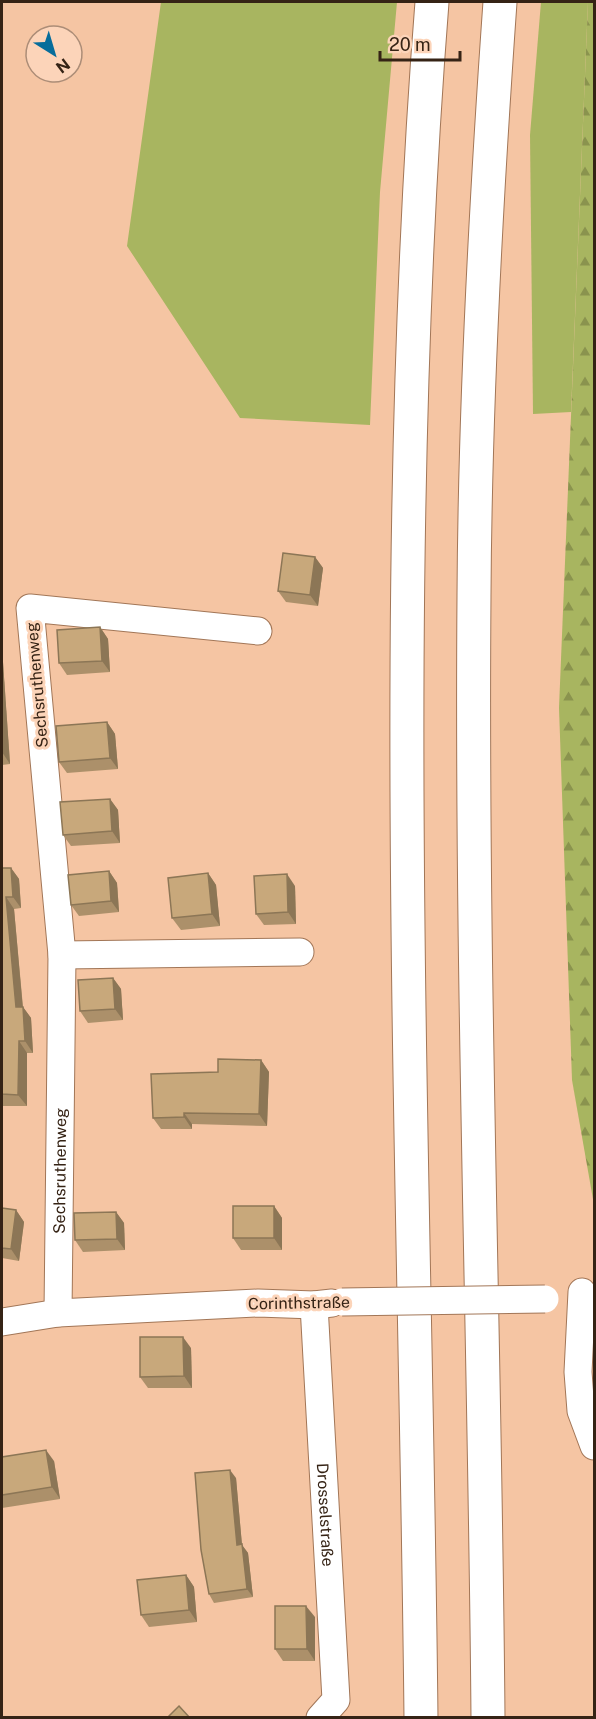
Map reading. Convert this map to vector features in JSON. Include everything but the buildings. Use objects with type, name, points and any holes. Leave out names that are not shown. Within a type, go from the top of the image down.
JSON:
[{"type":"highway","points":[[421,1718],[407,557],[417,238],[432,2]]},
{"type":"highway","points":[[488,1718],[476,948],[474,595],[482,249],[500,2]]},
{"type":"street","name":"Sechsruthenweg","points":[[58,1313],[62,955],[30,608],[258,631]]},
{"type":"street","points":[[62,955],[300,951]]},
{"type":"street","points":[[588,1289],[578,1382],[581,1411],[594,1446]]},
{"type":"street","name":"Corinthstraße","points":[[2,1322],[58,1313],[258,1303],[314,1305],[342,1302],[545,1299],[588,1289]]},
{"type":"street","name":"Drosselstraße","points":[[314,1305],[336,1700],[320,1718]]},
{"type":"green space","points":[[161,2],[397,2],[380,192],[370,425],[240,418],[127,246]]},
{"type":"green space","points":[[541,2],[588,2],[571,412],[533,414],[530,135]]},
{"type":"green space","points":[[588,2],[594,2],[594,1205],[572,1080],[559,708]]}]
